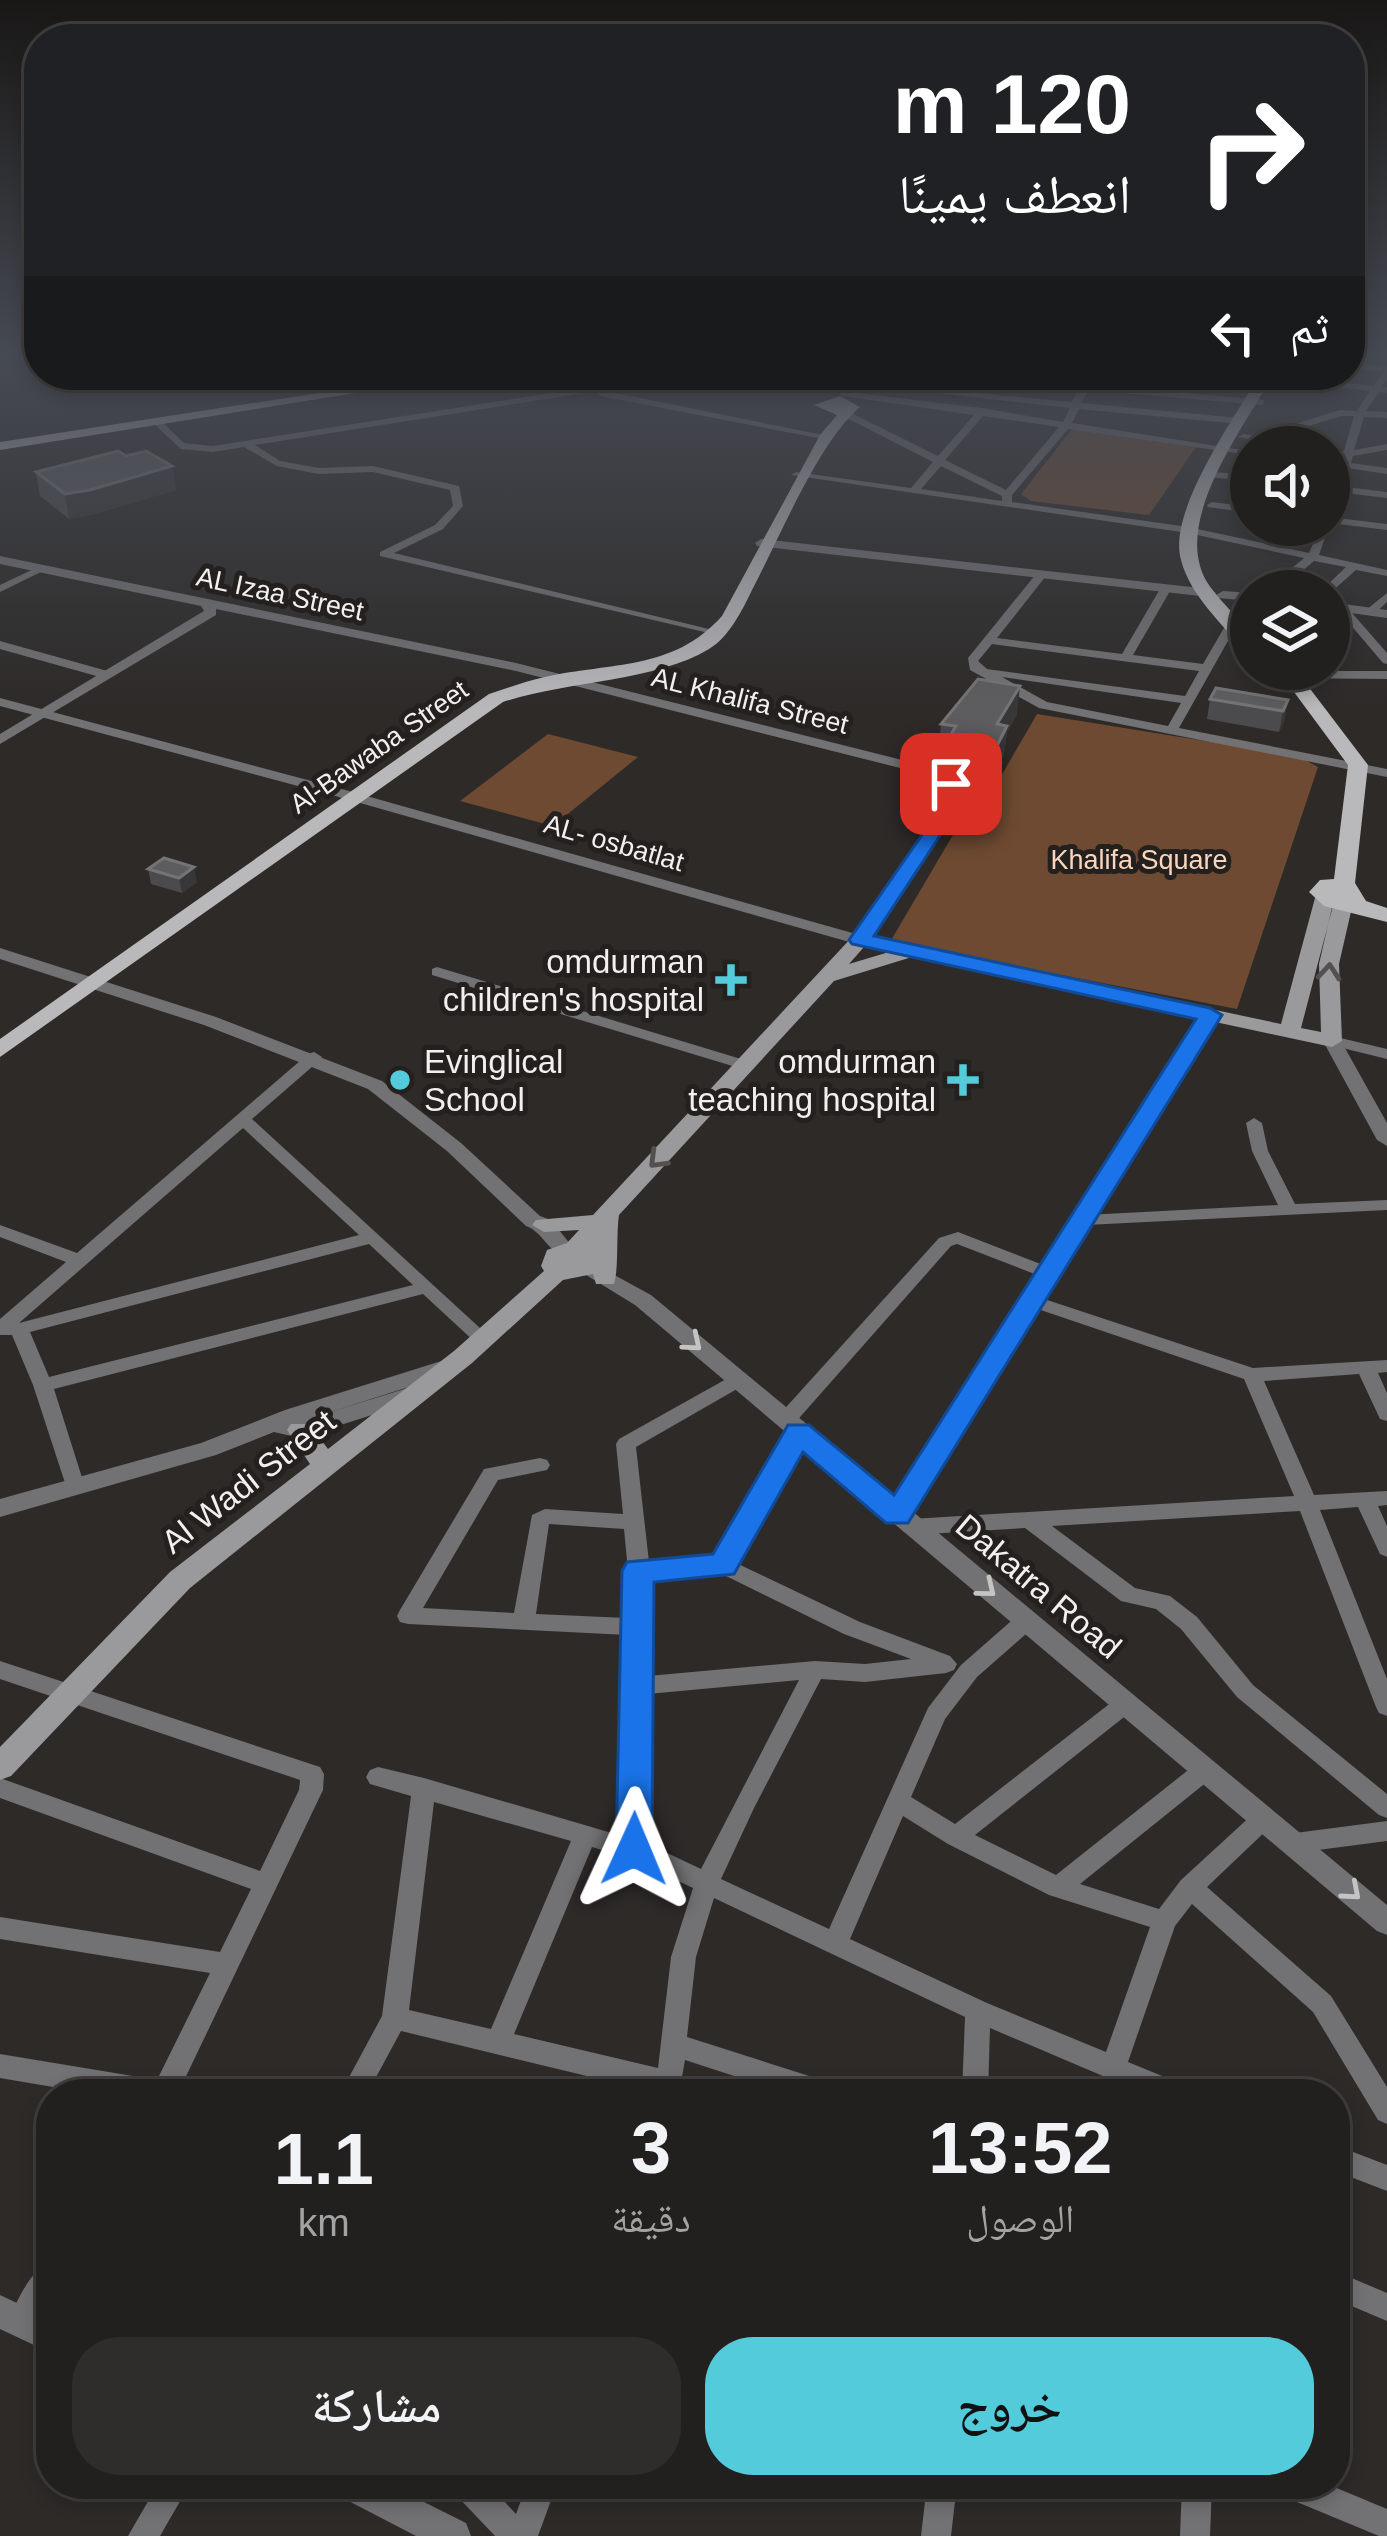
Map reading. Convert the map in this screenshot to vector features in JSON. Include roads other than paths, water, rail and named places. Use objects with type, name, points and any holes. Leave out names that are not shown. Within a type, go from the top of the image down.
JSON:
[{"type":"main road","name":"Al-Bawaba Street","points":[[558,677],[660,664],[706,644],[724,627],[801,475]]},
{"type":"main road","points":[[1194,532],[1223,476]]},
{"type":"main road","points":[[1223,476],[1186,548],[1230,618]]},
{"type":"main road","name":"Al-Bawaba Street","points":[[87,981],[496,698],[558,677],[654,659],[709,632],[766,543]]},
{"type":"main road","points":[[1216,594],[1230,608]]},
{"type":"main road","points":[[349,796],[515,675],[558,677]]},
{"type":"main road","points":[[860,940],[1332,1041],[1329,964],[1341,895],[1349,763],[1296,690]]},
{"type":"main road","points":[[1341,895],[1387,904]]},
{"type":"main road","points":[[1341,895],[1387,915]]},
{"type":"main road","points":[[1290,1030],[1341,895]]},
{"type":"main road","name":"Al Wadi Street","points":[[0,1767],[180,1580],[451,1366],[574,1262],[603,1216],[860,940]]},
{"type":"main road","points":[[826,977],[912,952]]},
{"type":"main road","points":[[0,1036],[87,981]]},
{"type":"main road","points":[[0,1050],[87,981]]},
{"type":"main road","points":[[538,1223],[603,1216],[602,1241],[574,1262]]},
{"type":"main road","points":[[300,1430],[324,1464]]},
{"type":"street","points":[[392,473],[455,488],[459,501],[450,517],[425,536],[385,551],[386,556],[709,632]]},
{"type":"street","points":[[914,491],[928,473]]},
{"type":"street","points":[[962,473],[1007,500]]},
{"type":"street","points":[[1007,500],[1028,473]]},
{"type":"street","points":[[801,475],[1007,500],[1194,532],[1387,573]]},
{"type":"street","points":[[1223,476],[1230,476]]},
{"type":"street","points":[[1350,491],[1387,495]]},
{"type":"street","points":[[1212,505],[1230,507]]},
{"type":"street","points":[[1350,523],[1387,527]]},
{"type":"street","points":[[766,543],[1230,595]]},
{"type":"street","points":[[1296,570],[1317,546]]},
{"type":"street","name":"AL Izaa Street","points":[[0,560],[515,675]]},
{"type":"street","points":[[1350,570],[1354,566]]},
{"type":"street","points":[[0,589],[41,568]]},
{"type":"street","points":[[1040,576],[972,661],[980,670],[1042,705],[1387,773]]},
{"type":"street","points":[[1126,657],[1164,591]]},
{"type":"street","points":[[1370,612],[1387,596]]},
{"type":"street","points":[[0,740],[211,612],[206,604]]},
{"type":"street","points":[[1350,609],[1387,614]]},
{"type":"street","points":[[172,636],[242,611]]},
{"type":"street","points":[[1350,622],[1387,660]]},
{"type":"street","points":[[1172,729],[1230,625]]},
{"type":"street","points":[[988,640],[1204,668]]},
{"type":"street","points":[[0,645],[107,675]]},
{"type":"street","points":[[980,670],[1187,700]]},
{"type":"street","points":[[1350,676],[1387,675]]},
{"type":"street","name":"AL Khalifa Street","points":[[558,677],[909,766],[951,784],[954,799],[943,819],[860,940]]},
{"type":"street","points":[[0,702],[349,796]]},
{"type":"street","name":"AL- osbatlat","points":[[349,796],[860,940]]},
{"type":"street","points":[[0,953],[314,1058],[388,1092],[538,1223],[534,1232],[574,1262]]},
{"type":"street","points":[[437,972],[745,1065]]},
{"type":"street","points":[[904,1521],[1032,1301],[1210,1015]]},
{"type":"street","points":[[1332,1041],[1387,1054]]},
{"type":"street","points":[[1332,1041],[1387,1141]]},
{"type":"street","points":[[6,1329],[314,1058]]},
{"type":"street","points":[[245,1121],[483,1340]]},
{"type":"street","points":[[1254,1123],[1260,1151],[1289,1210]]},
{"type":"street","points":[[1086,1220],[1387,1204]]},
{"type":"street","points":[[0,1231],[79,1261]]},
{"type":"street","points":[[6,1329],[370,1238]]},
{"type":"street","points":[[722,1565],[792,1426],[944,1242],[958,1238],[1050,1274]]},
{"type":"street","name":"Dakatra Road","points":[[574,1262],[643,1300],[1387,1922]]},
{"type":"street","points":[[43,1385],[425,1288]]},
{"type":"street","points":[[1032,1301],[1252,1375],[1376,1366],[1387,1414]]},
{"type":"street","points":[[6,1329],[43,1385],[75,1486]]},
{"type":"street","points":[[0,1508],[270,1428],[293,1416],[451,1366]]},
{"type":"street","points":[[1252,1375],[1387,1707]]},
{"type":"street","points":[[634,1849],[638,1571],[626,1444],[737,1380]]},
{"type":"street","points":[[270,1428],[300,1430],[416,1393]]},
{"type":"street","points":[[540,1465],[491,1474],[408,1616],[634,1627]]},
{"type":"street","points":[[904,1521],[1028,1519],[1376,1499],[1387,1549]]},
{"type":"street","points":[[524,1620],[539,1520],[545,1516],[634,1522]]},
{"type":"street","points":[[1028,1519],[1129,1595],[1162,1602],[1189,1623],[1245,1690],[1387,1808]]},
{"type":"street","points":[[638,1571],[722,1565],[851,1628],[957,1667]]},
{"type":"street","points":[[635,1686],[815,1670],[865,1673],[957,1667],[1026,1621]]},
{"type":"street","points":[[835,1943],[957,1667]]},
{"type":"street","points":[[0,1670],[312,1774],[311,1790],[262,1883],[171,2079]]},
{"type":"street","points":[[670,2079],[686,1941],[707,1884],[815,1670]]},
{"type":"street","points":[[956,1837],[1125,1704]]},
{"type":"street","points":[[1058,1888],[1205,1770]]},
{"type":"street","points":[[378,1777],[634,1849],[979,2011],[1138,2079]]},
{"type":"street","points":[[0,1788],[262,1883]]},
{"type":"street","points":[[361,2079],[395,2018],[424,1788]]},
{"type":"street","points":[[898,1801],[956,1837],[1058,1888],[1163,1921]]},
{"type":"street","points":[[1113,2069],[1163,1921],[1190,1887],[1262,1820]]},
{"type":"street","points":[[1295,1843],[1387,1831]]},
{"type":"street","points":[[498,2042],[586,1834]]},
{"type":"street","points":[[1190,1887],[1322,2004],[1387,2111]]},
{"type":"street","points":[[0,1928],[224,1964]]},
{"type":"street","points":[[976,2079],[979,2011]]},
{"type":"street","points":[[395,2018],[635,2079]]},
{"type":"street","points":[[677,2046],[781,2079]]},
{"type":"street","points":[[0,2066],[79,2079]]},
{"type":"street","points":[[1350,2164],[1387,2178]]},
{"type":"street","points":[[1350,2291],[1387,2307]]},
{"type":"street","points":[[143,2536],[166,2499]]},
{"type":"street","points":[[380,2499],[453,2536]]},
{"type":"street","points":[[482,2499],[519,2536],[535,2499]]},
{"type":"street","points":[[936,2536],[940,2499]]},
{"type":"street","points":[[1195,2536],[1196,2499]]},
{"type":"street","points":[[1332,2499],[1387,2524]]},
{"type":"place","name":"omdurman children's hospital","points":[[731,980]]},
{"type":"place","name":"Evinglical School","points":[[400,1080]]},
{"type":"place","name":"omdurman teaching hospital","points":[[963,1080]]},
{"type":"park label","name":"Khalifa Square","points":[[1139,860]]}]
